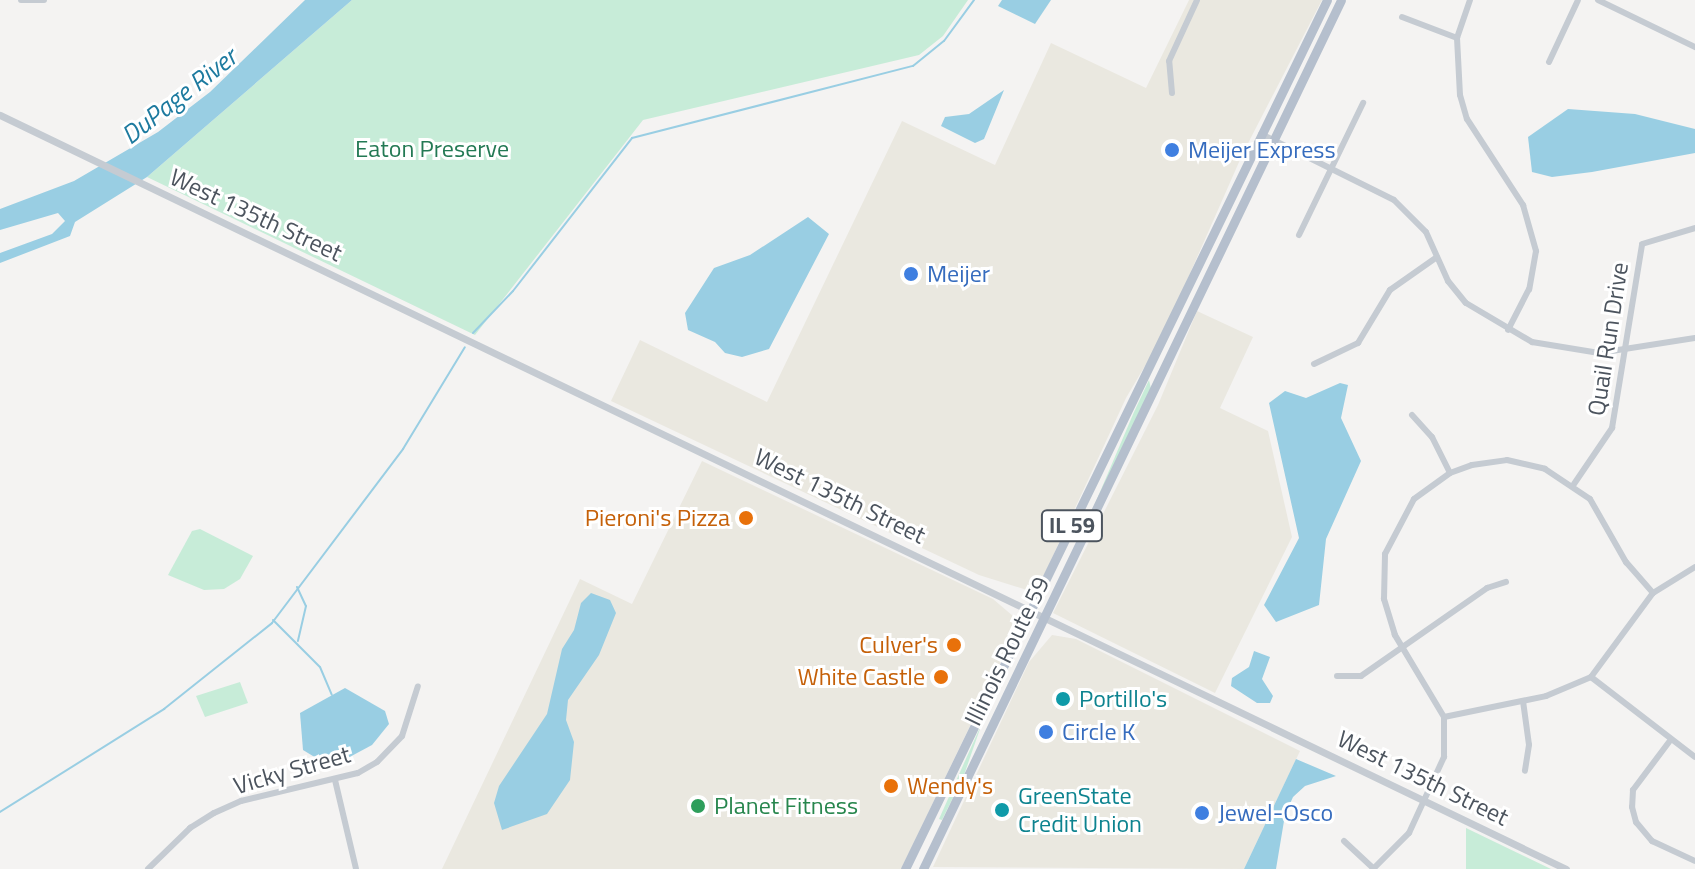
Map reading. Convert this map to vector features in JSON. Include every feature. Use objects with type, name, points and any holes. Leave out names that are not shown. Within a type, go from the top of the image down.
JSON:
[{"type":"main road","name":"IL 59","points":[[1261,134],[1327,0]]},
{"type":"main road","name":"IL 59","points":[[1272,139],[1341,0]]},
{"type":"main road","name":"Illinois Route 59","points":[[905,869],[1153,363],[1261,134]]},
{"type":"main road","name":"Illinois Route 59","points":[[923,869],[1272,139]]},
{"type":"main road","points":[[1153,363],[1155,389]]},
{"type":"street","points":[[21,0],[44,0]]},
{"type":"street","points":[[1172,93],[1169,61],[1197,0]]},
{"type":"street","points":[[1470,0],[1457,38],[1458,83],[1467,119],[1523,205],[1536,251],[1529,289],[1508,330]]},
{"type":"street","points":[[1549,62],[1578,0]]},
{"type":"street","points":[[1598,0],[1695,47]]},
{"type":"street","points":[[1402,17],[1457,38]]},
{"type":"street","points":[[1299,235],[1363,103]]},
{"type":"street","name":"West 135th Street","points":[[0,115],[1566,869]]},
{"type":"street","points":[[1261,134],[1394,200],[1426,232],[1437,257],[1466,303],[1508,330],[1554,349],[1623,351],[1695,338]]},
{"type":"street","name":"Quail Run Drive","points":[[1574,484],[1612,428],[1642,244],[1695,228]]},
{"type":"street","points":[[1314,364],[1358,343],[1390,290],[1437,257]]},
{"type":"street","points":[[1412,415],[1432,437],[1450,473]]},
{"type":"street","points":[[1344,841],[1374,869],[1398,849],[1426,800],[1444,757],[1444,717],[1403,647],[1384,599],[1385,554],[1414,499],[1450,473],[1507,460],[1545,469],[1574,484],[1601,513],[1626,562],[1653,593]]},
{"type":"street","points":[[1444,717],[1562,692],[1591,677],[1653,593],[1695,567]]},
{"type":"street","points":[[1337,676],[1361,676],[1487,588],[1506,582]]},
{"type":"street","points":[[1591,677],[1669,742],[1695,757]]},
{"type":"street","name":"Vicky Street","points":[[148,869],[190,828],[214,813],[241,801],[358,773],[393,749],[410,721],[418,686]]},
{"type":"street","points":[[1523,701],[1529,745],[1525,771]]},
{"type":"street","points":[[1669,742],[1633,790],[1632,807],[1636,822],[1652,841],[1695,861]]},
{"type":"street","points":[[335,780],[356,869]]},
{"type":"shaded area","points":[[1189,0],[1322,0],[1243,153],[1162,337],[1126,398],[1045,573],[1030,591],[979,575],[611,401],[640,340],[767,402],[902,121],[995,165],[1051,43],[1146,88]]},
{"type":"shaded area","points":[[1197,311],[1253,337],[1220,408],[1268,431],[1292,537],[1215,693],[1053,613],[1158,405]]},
{"type":"shaded area","points":[[702,461],[993,599],[1013,616],[1010,643],[901,869],[442,869],[580,579],[632,604]]},
{"type":"shaded area","points":[[1052,635],[1076,639],[1300,751],[1244,869],[933,867],[1029,662]]},
{"type":"green space","name":"Eaton Preserve","points":[[352,0],[968,0],[943,36],[919,55],[643,120],[475,335],[147,177]]},
{"type":"green space","points":[[1149,380],[1151,389],[1094,506],[1134,412]]},
{"type":"green space","points":[[200,529],[253,556],[240,579],[224,589],[204,590],[168,575],[192,531]]},
{"type":"green space","points":[[240,682],[248,703],[205,717],[196,696]]},
{"type":"green space","points":[[982,723],[964,775],[942,820],[939,819]]},
{"type":"green space","points":[[1466,828],[1551,869],[1466,869]]},
{"type":"water","points":[[305,0],[352,0],[147,177],[75,222],[70,236],[0,263],[0,253],[52,234],[65,221],[58,213],[0,230],[0,209],[74,181],[158,132],[210,92]]},
{"type":"water","points":[[1002,0],[1051,0],[1035,24],[998,6]]},
{"type":"water","points":[[1004,90],[984,139],[975,143],[941,126],[945,117],[969,114]]},
{"type":"water","points":[[1568,109],[1635,114],[1695,129],[1695,153],[1552,177],[1532,172],[1528,137]]},
{"type":"water","points":[[808,217],[829,234],[769,349],[742,357],[725,353],[715,342],[688,330],[685,313],[714,268],[750,255]]},
{"type":"water","points":[[1340,383],[1348,385],[1341,418],[1361,461],[1326,539],[1319,605],[1276,622],[1264,605],[1299,538],[1269,403],[1285,391],[1306,398]]},
{"type":"water","points":[[591,593],[610,600],[616,613],[599,655],[568,700],[566,720],[574,742],[570,780],[547,814],[502,830],[494,803],[499,786],[547,714],[562,649],[574,630],[581,603]]},
{"type":"water","points":[[1254,651],[1270,657],[1262,679],[1273,696],[1270,703],[1257,703],[1231,686],[1232,678],[1249,667]]},
{"type":"water","points":[[345,688],[385,711],[389,724],[372,745],[331,767],[303,750],[300,713]]},
{"type":"water","points":[[1296,759],[1336,776],[1305,786],[1293,797],[1285,815],[1276,869],[1244,869]]},
{"type":"waterway","points":[[473,333],[513,291],[632,138],[913,66],[944,41],[974,0]]},
{"type":"waterway","points":[[0,812],[164,709],[272,623],[403,449],[465,347]]},
{"type":"waterway","points":[[297,587],[306,606],[298,641]]},
{"type":"waterway","points":[[273,620],[320,667],[332,695]]},
{"type":"place","name":"Meijer Express","points":[[1172,150]]},
{"type":"place","name":"Meijer","points":[[911,274]]},
{"type":"place","name":"Pieroni's Pizza","points":[[746,518]]},
{"type":"place","name":"Culver's","points":[[954,645]]},
{"type":"place","name":"White Castle","points":[[941,677]]},
{"type":"place","name":"Portillo's","points":[[1063,699]]},
{"type":"place","name":"Circle K","points":[[1046,732]]},
{"type":"place","name":"Wendy's","points":[[891,786]]},
{"type":"place","name":"Planet Fitness","points":[[698,806]]},
{"type":"place","name":"GreenState Credit Union","points":[[1002,810]]},
{"type":"place","name":"Jewel-Osco","points":[[1202,813]]},
{"type":"water label","name":"DuPage River","points":[[179,96]]}]
